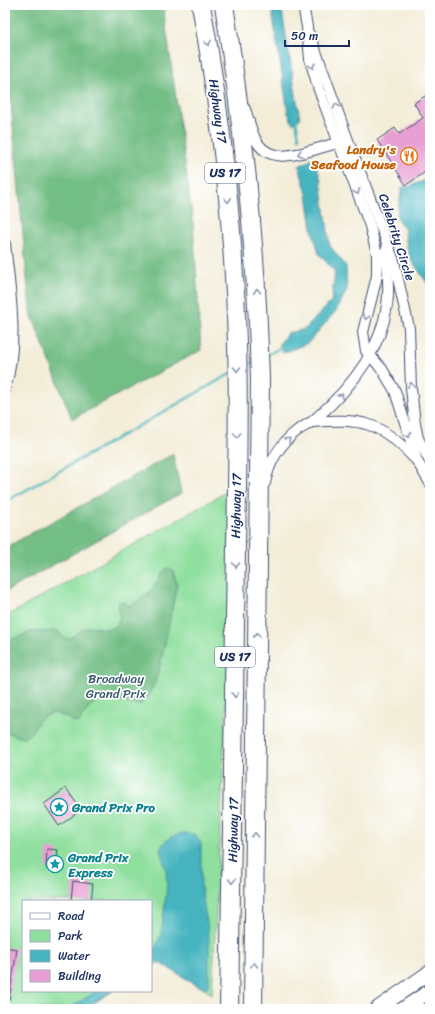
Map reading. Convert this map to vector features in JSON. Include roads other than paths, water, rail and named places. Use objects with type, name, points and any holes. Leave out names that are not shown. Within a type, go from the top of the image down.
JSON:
[{"type":"highway","name":"Highway 17","points":[[201,5],[224,158],[232,236],[237,343],[238,396],[234,758],[229,1009]]},
{"type":"highway","name":"Highway 17","points":[[224,5],[237,86],[249,184],[259,330],[260,380],[254,1007]]},
{"type":"main road","points":[[384,1007],[430,972]]},
{"type":"main road","points":[[402,992],[408,1008],[430,991]]},
{"type":"street","name":"Celebrity Circle","points":[[303,5],[310,59],[337,143],[370,226],[377,254],[377,276],[362,332],[366,351],[382,369],[395,391],[417,461],[430,483]]},
{"type":"street","name":"Celebrity Circle","points":[[307,27],[318,52],[349,143],[394,261],[409,328],[411,388],[415,424],[418,438],[430,462]]},
{"type":"street","points":[[237,86],[254,136],[268,152],[282,156],[294,156],[337,143],[349,143]]},
{"type":"street","points":[[259,513],[271,462],[284,443],[298,430],[312,422],[336,401],[356,377],[381,333],[387,305],[386,242]]},
{"type":"street","points":[[5,244],[12,319],[11,355],[5,389]]},
{"type":"street","points":[[312,422],[341,420],[359,422],[376,427],[399,442],[417,461]]},
{"type":"water","points":[[271,5],[281,5],[300,119],[293,124],[288,113]]},
{"type":"water","points":[[314,158],[321,180],[330,246],[346,266],[347,290],[336,311],[308,343],[283,353],[279,344],[288,333],[305,329],[331,302],[335,272],[319,254],[312,229],[307,194],[299,166]]},
{"type":"water","points":[[430,178],[430,287],[411,260],[407,247],[404,227],[399,222],[397,215],[402,187],[408,187]]},
{"type":"water","points":[[182,833],[194,834],[201,843],[201,887],[209,936],[209,984],[206,988],[198,986],[157,961],[152,964],[152,955],[161,935],[167,886],[166,870],[160,850],[162,845],[169,838]]},
{"type":"water","points":[[95,992],[110,992],[83,1009],[68,1009]]},
{"type":"waterway","points":[[296,120],[299,138]]},
{"type":"waterway","points":[[265,356],[282,347]]},
{"type":"waterway","points":[[244,367],[254,362]]},
{"type":"waterway","points":[[5,502],[230,374]]},
{"type":"place","name":"Landry's Seafood House","points":[[409,156]]},
{"type":"place","name":"Grand Prix Pro","points":[[59,807]]},
{"type":"place","name":"Grand Prix Express","points":[[55,864]]},
{"type":"park label","name":"Broadway Grand Prix","points":[[116,686]]}]
